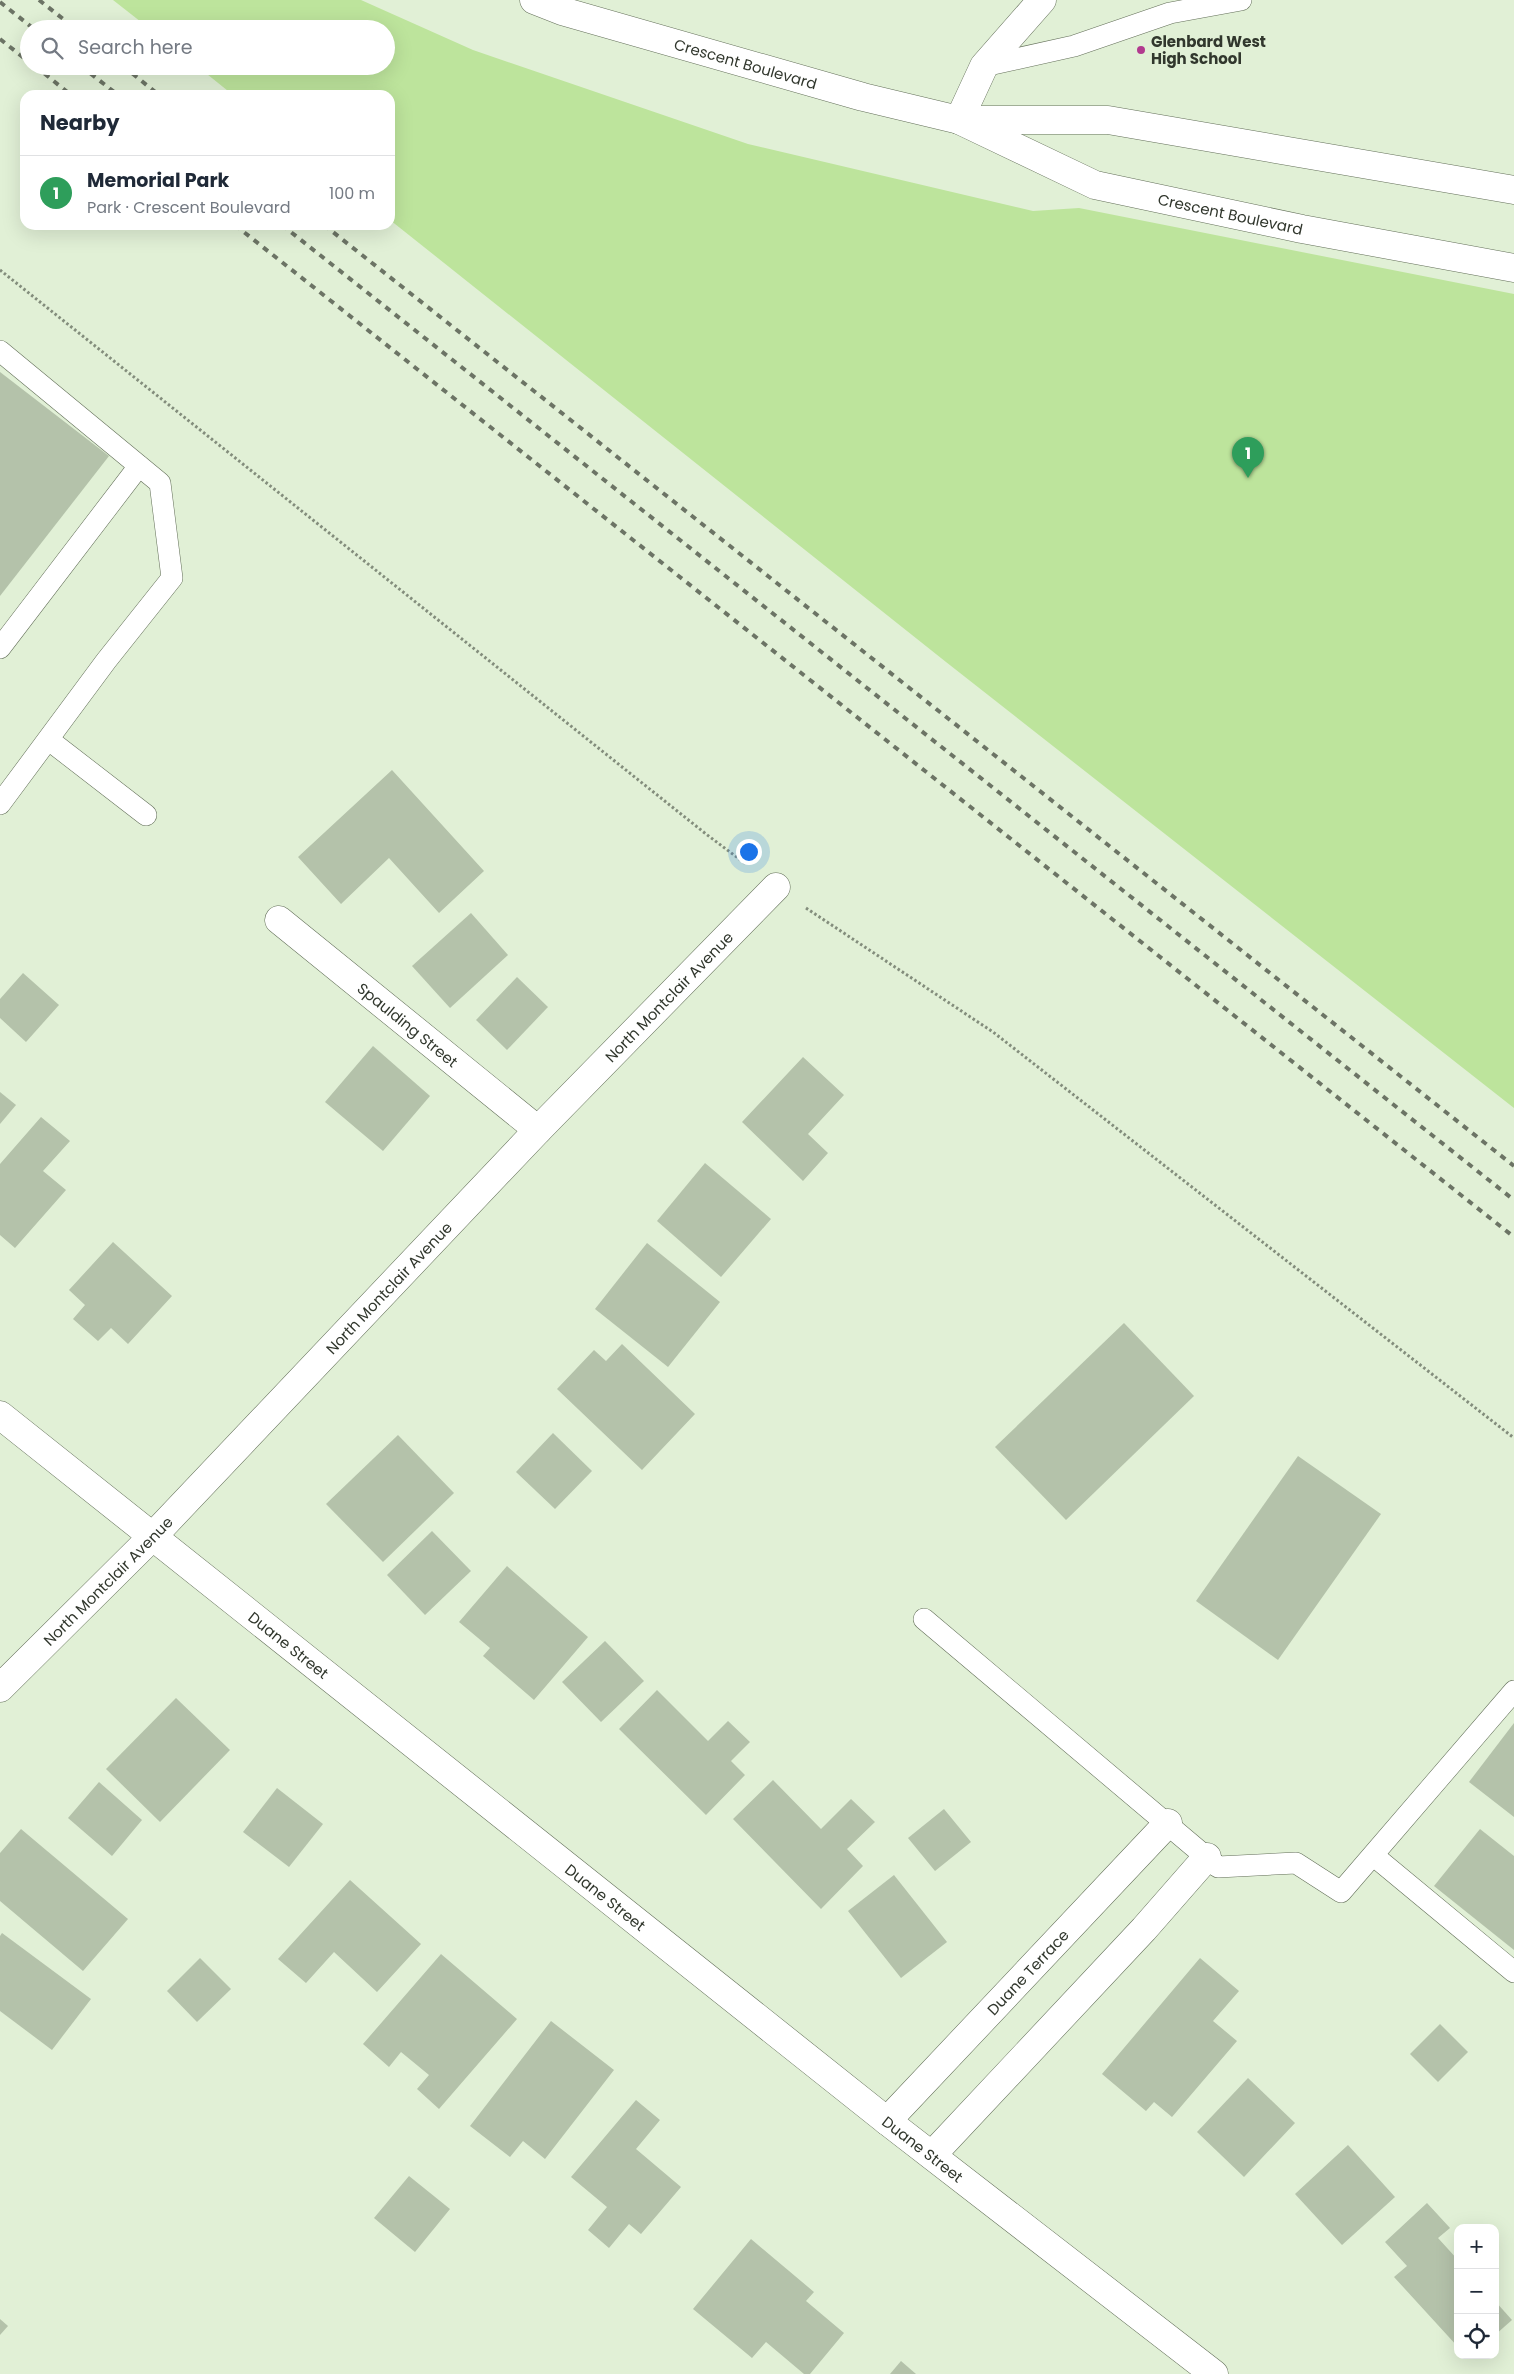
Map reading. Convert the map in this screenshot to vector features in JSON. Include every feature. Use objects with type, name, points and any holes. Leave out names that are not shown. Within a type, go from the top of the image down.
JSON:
[{"type":"street","name":"Crescent Boulevard","points":[[534,0],[562,10],[863,97],[959,120],[1095,185],[1302,229],[1514,268]]},
{"type":"street","points":[[959,120],[984,66],[1042,0]]},
{"type":"street","name":"Crescent Boulevard","points":[[959,120],[1108,120],[1514,190]]},
{"type":"street","name":"North Montclair Avenue","points":[[0,1688],[152,1536],[538,1130],[776,887]]},
{"type":"street","name":"Spaulding Street","points":[[279,920],[538,1130]]},
{"type":"street","name":"Duane Street","points":[[0,1415],[887,2120],[1214,2374]]},
{"type":"street","name":"Duane Terrace","points":[[887,2120],[1168,1823]]},
{"type":"street","points":[[932,2155],[1144,1929],[1207,1856]]},
{"type":"lane","points":[[984,66],[1074,46],[1170,13],[1240,0]]},
{"type":"lane","points":[[0,351],[160,483],[172,578],[106,661],[0,804]]},
{"type":"lane","points":[[0,648],[139,466]]},
{"type":"lane","points":[[49,740],[146,815]]},
{"type":"lane","points":[[924,1619],[1218,1867],[1296,1863],[1342,1892],[1514,1691]]},
{"type":"lane","points":[[1374,1856],[1514,1972]]},
{"type":"green space","points":[[113,0],[361,0],[473,50],[748,144],[1033,211],[1079,208],[1514,294],[1514,1108],[946,662],[395,224],[395,90],[227,90],[208,75],[395,75],[395,20],[139,20]]},
{"type":"building","points":[[0,372],[109,456],[0,596]]},
{"type":"building","points":[[392,770],[484,871],[439,913],[389,858],[341,904],[298,857]]},
{"type":"building","points":[[471,913],[508,955],[450,1008],[412,966]]},
{"type":"building","points":[[23,973],[59,1005],[26,1042],[0,1018],[0,999]]},
{"type":"building","points":[[517,977],[548,1007],[507,1050],[476,1020]]},
{"type":"building","points":[[373,1046],[430,1096],[383,1151],[325,1102]]},
{"type":"building","points":[[803,1057],[844,1095],[808,1134],[828,1153],[803,1181],[742,1122]]},
{"type":"building","points":[[0,1092],[16,1105],[0,1124]]},
{"type":"building","points":[[41,1117],[70,1141],[43,1171],[66,1190],[15,1248],[0,1235],[0,1164]]},
{"type":"building","points":[[705,1163],[771,1219],[721,1277],[657,1221]]},
{"type":"building","points":[[113,1242],[172,1296],[128,1344],[111,1328],[98,1341],[73,1319],[85,1305],[69,1290]]},
{"type":"building","points":[[647,1243],[720,1302],[668,1367],[595,1309]]},
{"type":"building","points":[[1124,1323],[1194,1396],[1066,1520],[995,1447]]},
{"type":"building","points":[[622,1344],[695,1414],[642,1470],[557,1389],[594,1350],[606,1361]]},
{"type":"building","points":[[553,1433],[592,1471],[555,1509],[516,1472]]},
{"type":"building","points":[[398,1435],[454,1493],[383,1562],[326,1504]]},
{"type":"building","points":[[1298,1456],[1381,1514],[1278,1660],[1196,1601]]},
{"type":"building","points":[[432,1531],[471,1571],[425,1615],[387,1575]]},
{"type":"building","points":[[507,1566],[588,1637],[534,1700],[483,1656],[490,1648],[459,1622]]},
{"type":"building","points":[[605,1641],[644,1681],[601,1722],[562,1682]]},
{"type":"building","points":[[657,1690],[708,1741],[728,1721],[750,1742],[731,1761],[745,1775],[706,1815],[619,1729]]},
{"type":"building","points":[[176,1698],[230,1750],[160,1822],[106,1769]]},
{"type":"building","points":[[1514,1723],[1514,1817],[1469,1782]]},
{"type":"building","points":[[773,1780],[821,1829],[851,1799],[875,1822],[847,1849],[863,1866],[821,1909],[733,1819]]},
{"type":"building","points":[[99,1782],[142,1820],[112,1856],[68,1818]]},
{"type":"building","points":[[277,1788],[323,1824],[289,1867],[243,1832]]},
{"type":"building","points":[[944,1809],[971,1842],[935,1871],[908,1838]]},
{"type":"building","points":[[21,1829],[128,1919],[83,1971],[0,1901],[0,1853]]},
{"type":"building","points":[[1480,1829],[1514,1856],[1514,1950],[1434,1886]]},
{"type":"building","points":[[894,1875],[947,1942],[901,1978],[848,1911]]},
{"type":"building","points":[[350,1880],[421,1944],[377,1992],[334,1952],[306,1983],[278,1959]]},
{"type":"building","points":[[2,1933],[91,1999],[52,2050],[0,2011],[0,1936]]},
{"type":"building","points":[[441,1954],[517,2019],[439,2109],[417,2089],[429,2075],[401,2052],[389,2067],[363,2044]]},
{"type":"building","points":[[200,1958],[231,1989],[197,2022],[167,1991]]},
{"type":"building","points":[[1200,1958],[1239,1991],[1213,2021],[1237,2041],[1172,2117],[1154,2102],[1146,2111],[1102,2074]]},
{"type":"building","points":[[551,2021],[614,2070],[545,2159],[523,2141],[510,2157],[470,2126]]},
{"type":"building","points":[[1440,2024],[1468,2052],[1438,2082],[1410,2054]]},
{"type":"building","points":[[1248,2078],[1295,2123],[1244,2177],[1197,2132]]},
{"type":"building","points":[[636,2100],[660,2120],[636,2149],[681,2187],[641,2234],[629,2224],[609,2248],[588,2230],[607,2207],[571,2177]]},
{"type":"building","points":[[1348,2145],[1395,2197],[1342,2245],[1295,2194]]},
{"type":"building","points":[[409,2176],[450,2209],[415,2252],[374,2218]]},
{"type":"building","points":[[1427,2203],[1450,2228],[1438,2238],[1454,2256],[1454,2343],[1394,2277],[1407,2266],[1385,2242]]},
{"type":"building","points":[[751,2239],[814,2292],[806,2301],[844,2333],[810,2374],[804,2374],[766,2342],[752,2358],[693,2309]]},
{"type":"building","points":[[1499,2305],[1512,2320],[1499,2331]]},
{"type":"building","points":[[0,2319],[8,2326],[0,2335]]},
{"type":"building","points":[[901,2361],[916,2374],[890,2374]]},
{"type":"railway","points":[[39,0],[65,20]]},
{"type":"railway","points":[[0,2],[23,20]]},
{"type":"railway","points":[[0,39],[20,55]]},
{"type":"railway","points":[[46,75],[65,90]]},
{"type":"railway","points":[[92,75],[112,90]]},
{"type":"railway","points":[[134,75],[153,90]]},
{"type":"railway","points":[[241,230],[1514,1237]]},
{"type":"railway","points":[[288,230],[1514,1200]]},
{"type":"railway","points":[[330,230],[1514,1166]]},
{"type":"place","name":"Glenbard West High School","points":[[1141,50]]},
{"type":"place","name":"Memorial Park","points":[[1248,478]]}]
